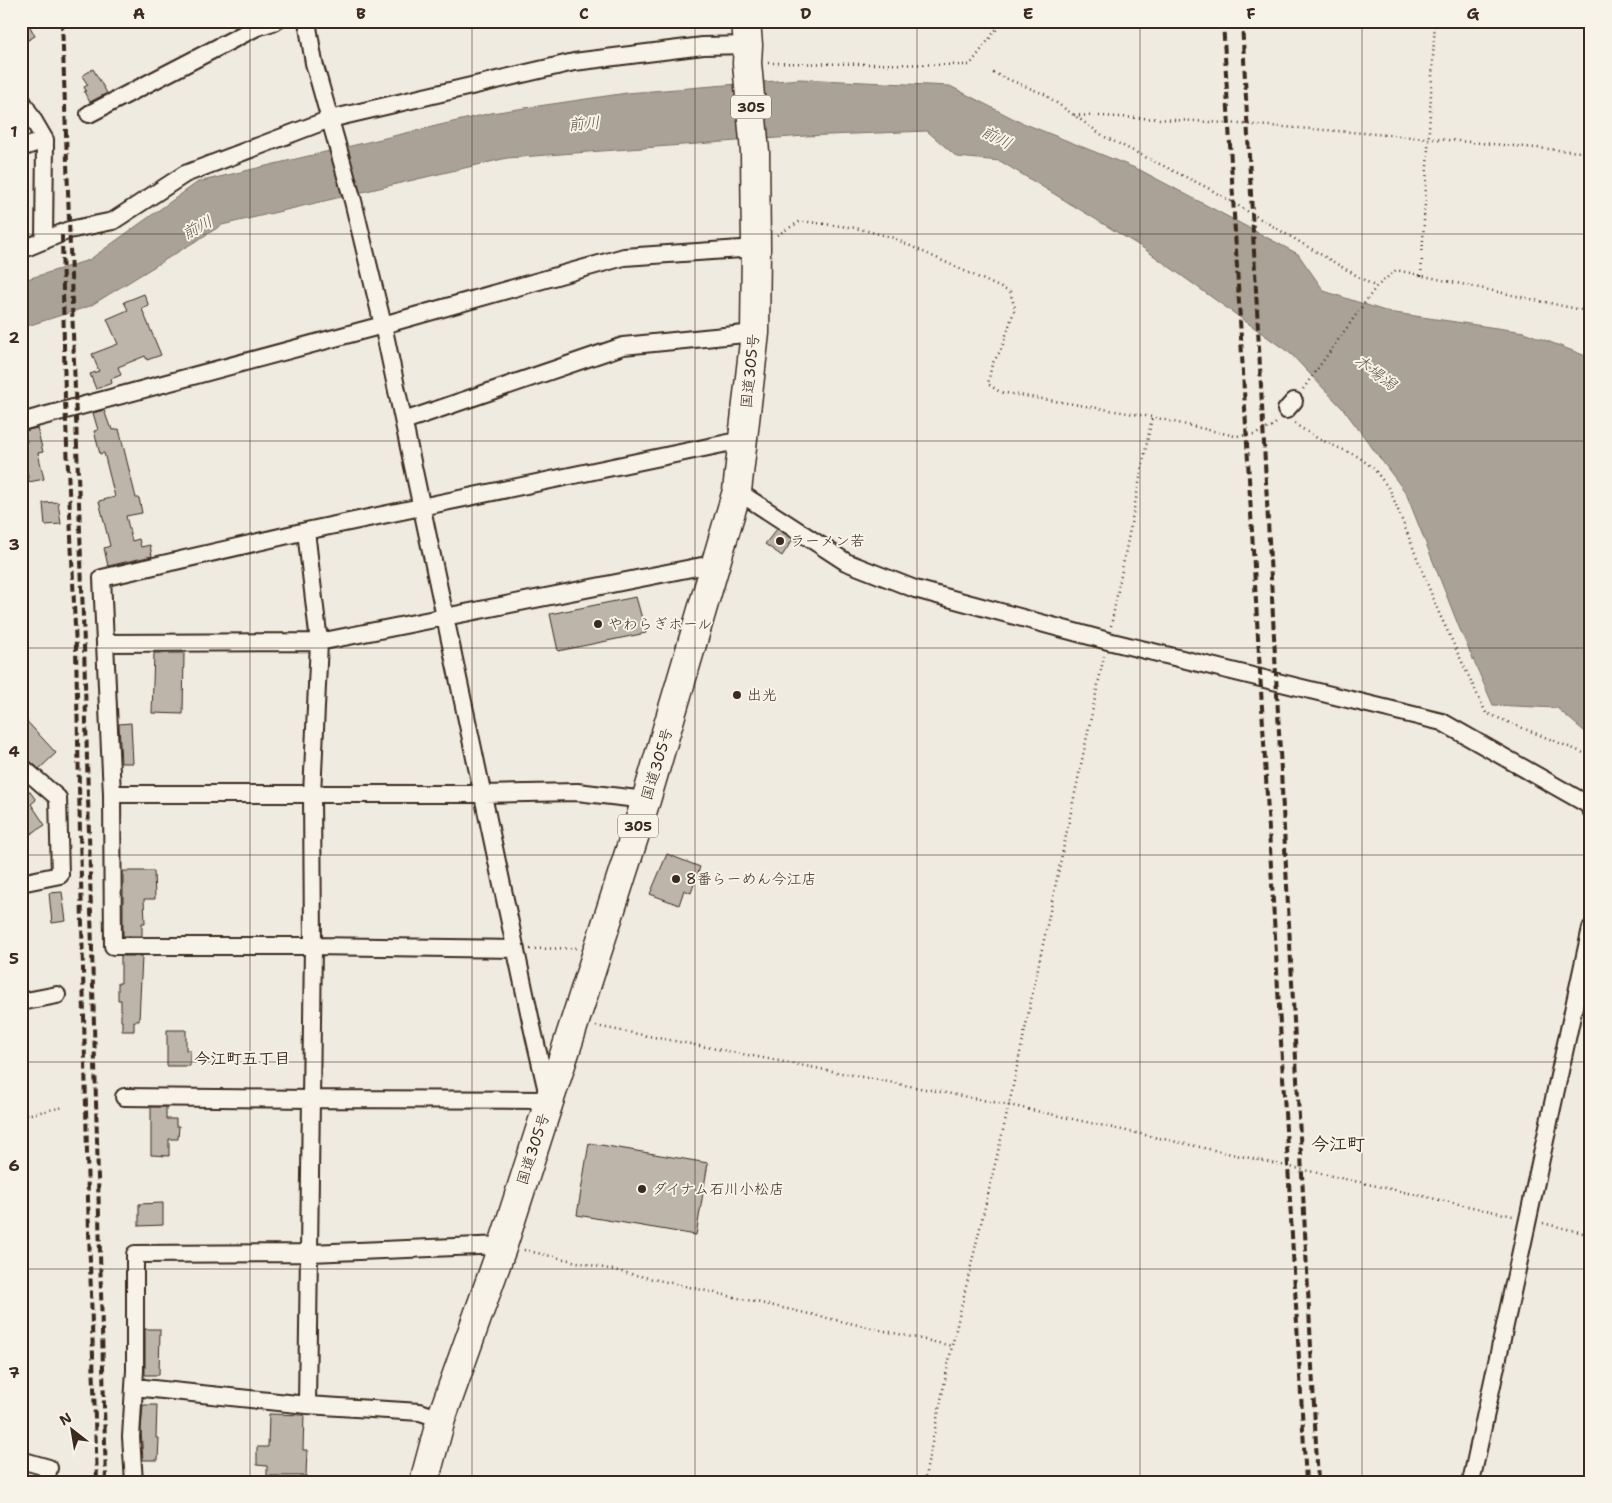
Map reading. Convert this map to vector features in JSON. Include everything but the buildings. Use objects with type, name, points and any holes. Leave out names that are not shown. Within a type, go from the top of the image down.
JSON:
[{"type":"highway","name":"国道305号","points":[[424,1482],[441,1419],[503,1245],[646,800],[737,491],[755,333],[755,152],[747,43]]},
{"type":"street","points":[[89,114],[257,27],[276,21]]},
{"type":"street","points":[[124,1097],[549,1100],[383,325],[353,200],[314,63],[307,21]]},
{"type":"street","points":[[21,250],[69,230],[114,221],[185,174],[330,119],[574,62],[684,48],[747,43]]},
{"type":"street","points":[[21,99],[45,140],[44,241]]},
{"type":"street","points":[[21,148],[45,140]]},
{"type":"street","points":[[21,422],[383,325],[624,257],[756,248]]},
{"type":"street","points":[[404,421],[623,346],[755,333]]},
{"type":"street","points":[[516,949],[113,946],[112,794],[102,578],[306,531],[742,440]]},
{"type":"street","points":[[737,491],[846,562],[915,589],[1108,641],[1442,722],[1587,804],[1591,810]]},
{"type":"street","points":[[306,531],[319,642],[312,794],[313,946],[308,1404]]},
{"type":"street","points":[[105,643],[319,642],[717,563]]},
{"type":"street","points":[[21,766],[58,798],[60,875],[21,883]]},
{"type":"street","points":[[112,794],[483,794],[577,792],[646,800]]},
{"type":"street","points":[[1471,1482],[1591,928]]},
{"type":"street","points":[[21,1002],[57,995]]},
{"type":"street","points":[[134,1482],[131,1437],[134,1387],[135,1254],[310,1252],[503,1245]]},
{"type":"street","points":[[134,1387],[308,1404],[420,1412],[441,1419]]},
{"type":"street","points":[[21,1460],[49,1468],[45,1482]]},
{"type":"path","points":[[747,43],[970,65],[998,28],[997,21]]},
{"type":"path","points":[[1421,276],[1427,138],[1435,21]]},
{"type":"path","points":[[993,73],[1044,94],[1105,138],[1208,188],[1376,287]]},
{"type":"path","points":[[1074,115],[1427,138],[1591,153]]},
{"type":"path","points":[[756,248],[801,221],[856,228],[890,237],[1010,292],[1014,308],[1001,350],[992,364],[988,384],[1000,392],[1152,417],[1235,436],[1254,434],[1274,426],[1376,287],[1396,270],[1591,312]]},
{"type":"path","points":[[1290,405],[1298,426],[1317,438],[1359,457],[1374,469],[1390,490],[1439,614],[1486,713],[1591,756]]},
{"type":"path","points":[[924,1482],[952,1346],[1009,1105],[1108,641],[1152,417]]},
{"type":"path","points":[[516,949],[599,948]]},
{"type":"path","points":[[575,1022],[1009,1105],[1591,1235]]},
{"type":"path","points":[[21,1116],[64,1108]]},
{"type":"path","points":[[503,1245],[952,1346]]},
{"type":"water","points":[[800,79],[950,86],[1018,121],[1140,170],[1298,254],[1324,291],[1388,312],[1524,332],[1591,358],[1591,737],[1557,708],[1493,705],[1459,627],[1406,493],[1344,410],[1291,354],[1143,248],[1000,161],[957,157],[927,131],[805,136],[507,158],[222,225],[90,306],[21,328],[21,281],[89,260],[198,182],[491,113],[627,93]]},
{"type":"railway","points":[[62,21],[84,645],[106,1482]]},
{"type":"railway","points":[[1223,21],[1306,1482]]},
{"type":"railway","points":[[1242,21],[1318,1482]]},
{"type":"railway","points":[[62,235],[65,400],[76,649],[88,1199],[97,1482]]},
{"type":"place","name":"ラーメン若","points":[[780,541]]},
{"type":"place","name":"やわらぎホール","points":[[598,624]]},
{"type":"place","name":"出光","points":[[737,695]]},
{"type":"place","name":"8番らーめん今江店","points":[[676,879]]},
{"type":"place","name":"ダイナム石川小松店","points":[[642,1189]]},
{"type":"district","name":"今江町五丁目","points":[[242,1058]]},
{"type":"district","name":"今江町","points":[[1338,1144]]},
{"type":"water label","name":"前川","points":[[584,123]]},
{"type":"water label","name":"前川","points":[[997,137]]},
{"type":"water label","name":"前川","points":[[197,227]]},
{"type":"water label","name":"木場潟","points":[[1376,372]]}]
